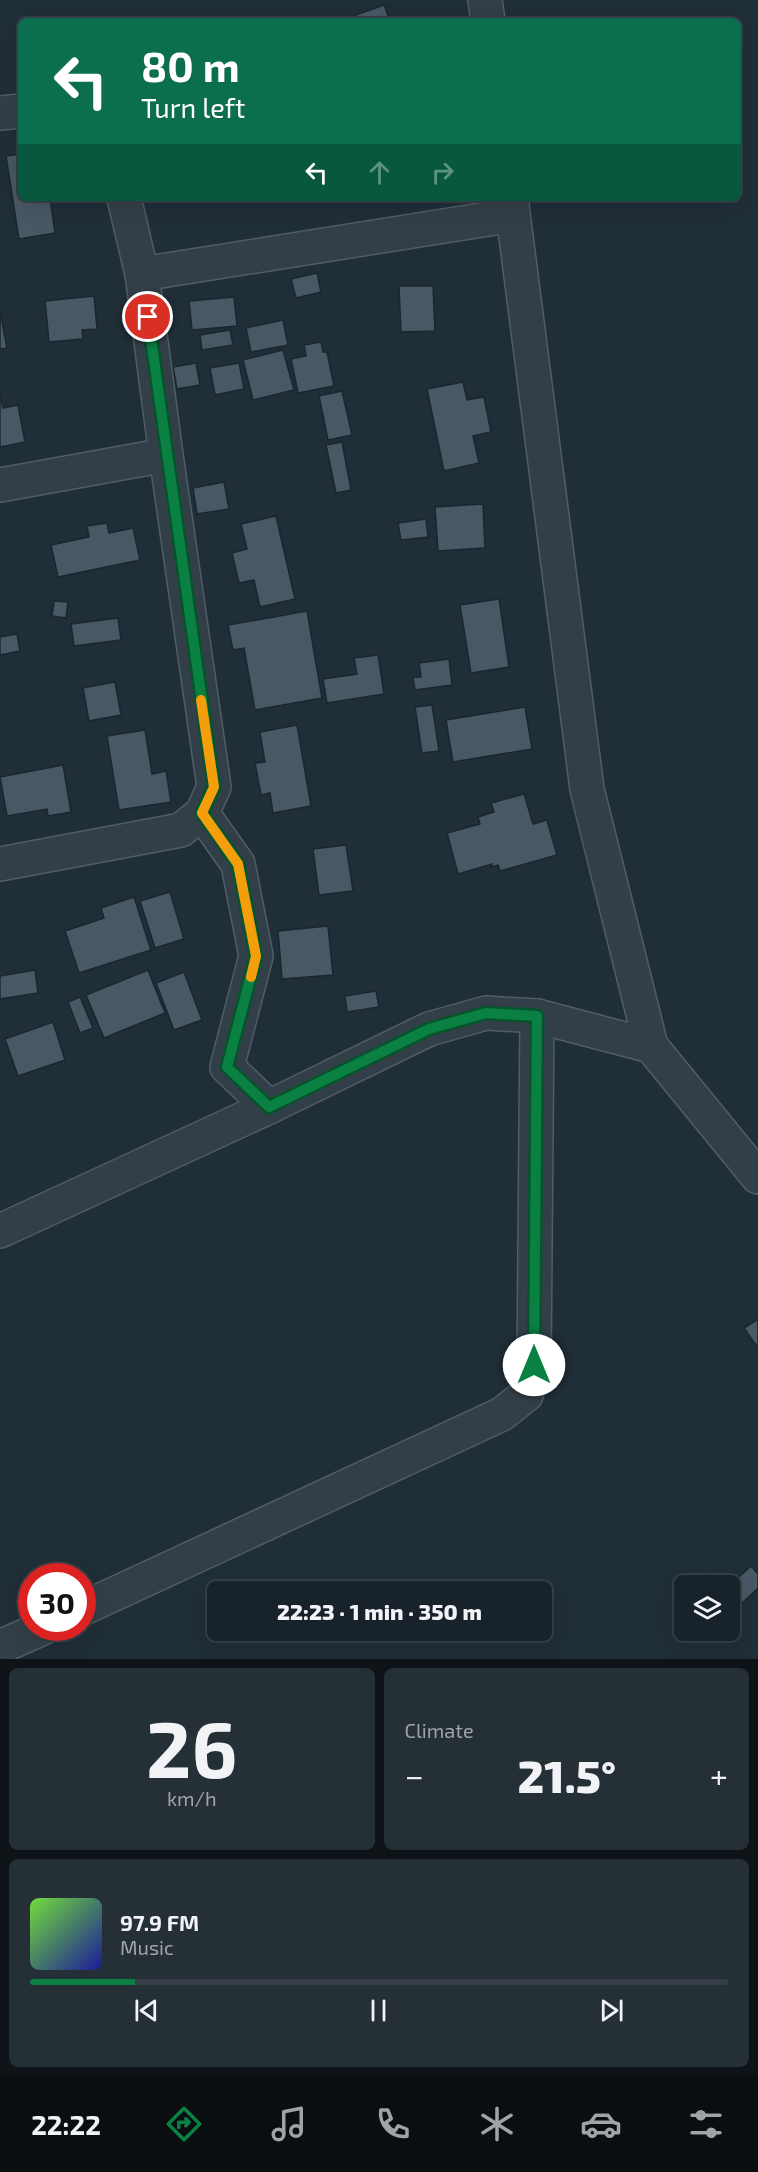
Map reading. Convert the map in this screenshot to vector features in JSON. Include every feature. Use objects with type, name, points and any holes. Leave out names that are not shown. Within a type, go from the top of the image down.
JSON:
[{"type":"street","points":[[485,0],[488,18]]},
{"type":"street","points":[[0,113],[18,111]]},
{"type":"street","points":[[0,864],[181,830],[202,813],[214,787],[142,274],[125,201]]},
{"type":"street","points":[[142,274],[512,206],[587,789],[651,1046],[758,1177]]},
{"type":"street","points":[[0,485],[166,455]]},
{"type":"street","points":[[202,813],[238,864],[256,956],[227,1067],[269,1107]]},
{"type":"street","points":[[0,1231],[269,1107],[429,1029],[486,1013],[537,1016],[651,1046]]},
{"type":"street","points":[[96,1602],[502,1414],[526,1395],[534,1365],[537,1016]]},
{"type":"street","points":[[0,1647],[18,1639]]},
{"type":"building","points":[[384,5],[389,18],[353,18],[353,16]]},
{"type":"building","points":[[18,154],[18,201],[50,201],[55,233],[19,239],[6,156]]},
{"type":"building","points":[[317,273],[321,292],[296,298],[291,279]]},
{"type":"building","points":[[399,286],[433,286],[435,331],[401,332]]},
{"type":"building","points":[[94,296],[97,329],[82,330],[83,339],[49,342],[45,301]]},
{"type":"building","points":[[234,297],[237,326],[192,330],[189,301]]},
{"type":"building","points":[[0,311],[7,348],[0,349]]},
{"type":"building","points":[[283,320],[288,345],[251,352],[246,328]]},
{"type":"building","points":[[230,330],[233,345],[202,350],[200,335]]},
{"type":"building","points":[[321,342],[323,352],[327,352],[334,386],[298,393],[291,359],[306,356],[304,345]]},
{"type":"building","points":[[283,350],[294,390],[253,400],[243,360]]},
{"type":"building","points":[[196,363],[200,385],[177,389],[173,367]]},
{"type":"building","points":[[239,363],[244,389],[215,395],[210,368]]},
{"type":"building","points":[[463,382],[467,400],[484,397],[491,432],[473,436],[479,463],[444,471],[427,389]]},
{"type":"building","points":[[342,391],[352,435],[328,440],[319,396]]},
{"type":"building","points":[[0,394],[3,408],[18,405],[25,442],[0,447]]},
{"type":"building","points":[[342,442],[351,490],[336,493],[326,445]]},
{"type":"building","points":[[224,482],[229,509],[197,514],[193,488]]},
{"type":"building","points":[[483,504],[485,548],[438,551],[435,507]]},
{"type":"building","points":[[276,516],[295,599],[260,607],[254,580],[239,583],[232,553],[247,549],[241,524]]},
{"type":"building","points":[[426,519],[428,537],[401,540],[398,523]]},
{"type":"building","points":[[107,523],[109,533],[133,528],[140,560],[58,577],[51,545],[89,537],[87,526]]},
{"type":"building","points":[[499,599],[509,667],[471,673],[460,605]]},
{"type":"building","points":[[54,601],[68,602],[66,618],[52,616]]},
{"type":"building","points":[[307,611],[322,698],[255,710],[244,648],[233,650],[228,625]]},
{"type":"building","points":[[118,618],[121,640],[74,646],[71,624]]},
{"type":"building","points":[[17,634],[20,651],[0,655],[0,637]]},
{"type":"building","points":[[378,655],[384,694],[327,703],[323,679],[357,674],[354,658]]},
{"type":"building","points":[[449,659],[452,685],[415,690],[413,677],[421,677],[419,663]]},
{"type":"building","points":[[115,682],[121,715],[89,721],[83,688]]},
{"type":"building","points":[[432,705],[439,751],[422,753],[415,707]]},
{"type":"building","points":[[525,707],[532,749],[453,762],[446,720]]},
{"type":"building","points":[[297,725],[311,806],[273,813],[270,793],[261,795],[255,763],[265,762],[260,732]]},
{"type":"building","points":[[145,730],[152,774],[166,771],[171,802],[119,810],[107,736]]},
{"type":"building","points":[[63,765],[71,812],[48,816],[47,809],[7,816],[0,777]]},
{"type":"building","points":[[524,794],[533,824],[547,820],[557,855],[500,871],[498,865],[492,867],[492,864],[458,874],[447,833],[480,824],[478,817],[494,812],[491,803]]},
{"type":"building","points":[[346,845],[353,891],[319,895],[313,849]]},
{"type":"building","points":[[170,892],[184,939],[155,948],[140,901]]},
{"type":"building","points":[[134,897],[151,950],[79,973],[65,931],[104,918],[101,908]]},
{"type":"building","points":[[328,926],[333,975],[282,979],[278,931]]},
{"type":"building","points":[[35,970],[38,993],[0,999],[0,976]]},
{"type":"building","points":[[148,970],[165,1013],[104,1038],[86,995]]},
{"type":"building","points":[[184,972],[202,1020],[174,1030],[156,983]]},
{"type":"building","points":[[376,991],[379,1007],[347,1012],[345,996]]},
{"type":"building","points":[[80,997],[93,1028],[80,1033],[68,1002]]},
{"type":"building","points":[[53,1022],[65,1060],[18,1076],[5,1039]]},
{"type":"building","points":[[758,1319],[758,1348],[744,1328]]},
{"type":"building","points":[[751,1566],[758,1574],[758,1588],[740,1605],[740,1576]]},
{"type":"slow traffic","points":[[201,700],[214,787],[202,813],[238,864],[256,956],[251,977]]},
{"type":"route","points":[[148,317],[214,787],[202,813],[238,864],[256,956],[227,1067],[269,1107],[429,1029],[486,1013],[537,1016],[534,1365]]}]
